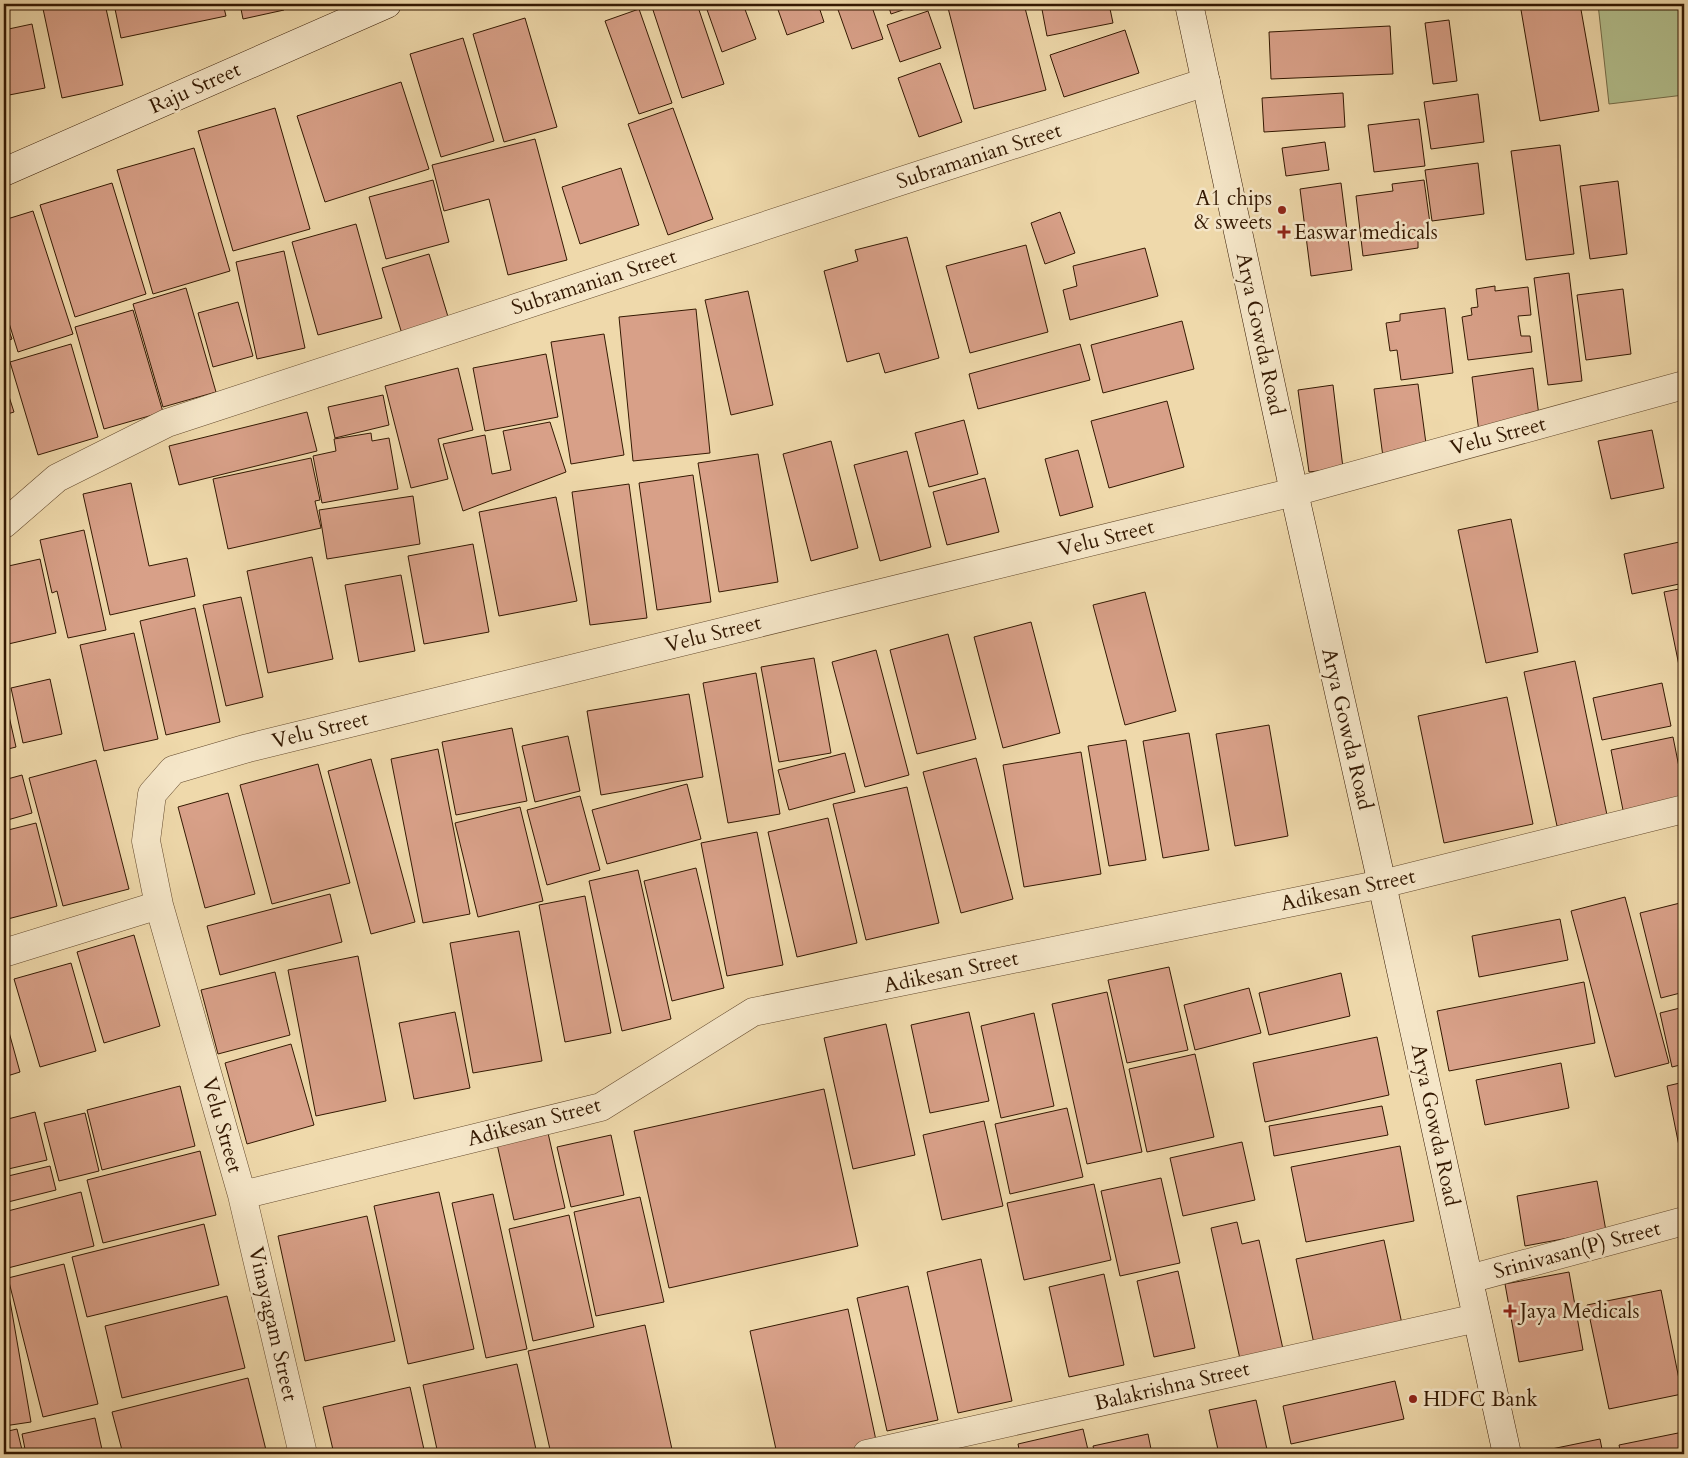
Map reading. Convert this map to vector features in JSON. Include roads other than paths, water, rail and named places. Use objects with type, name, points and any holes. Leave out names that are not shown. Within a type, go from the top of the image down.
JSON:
[{"type":"street","name":"Raju Street","points":[[4,172],[387,4]]},
{"type":"street","name":"Arya Gowda Road","points":[[1189,4],[1294,492],[1507,1454]]},
{"type":"street","name":"Subramanian Street","points":[[4,524],[56,478],[167,422],[1206,82]]},
{"type":"street","name":"Velu Street","points":[[242,1195],[159,905],[146,841],[152,794],[173,770],[248,748],[1294,492],[1684,385]]},
{"type":"street","name":"Adikesan Street","points":[[242,1195],[601,1107],[753,1012],[1382,884],[1684,808]]},
{"type":"street","points":[[4,953],[159,905]]},
{"type":"street","name":"Vinayagam Street","points":[[242,1195],[303,1454]]},
{"type":"street","name":"Srinivasan(P) Street","points":[[1469,1279],[1684,1221]]},
{"type":"street","name":"Balakrishna Street","points":[[867,1454],[1477,1318]]},
{"type":"place","name":"A1 chips & sweets","points":[[1282,210]]},
{"type":"place","name":"Easwar medicals","points":[[1284,232]]},
{"type":"place","name":"Jaya Medicals","points":[[1510,1311]]},
{"type":"place","name":"HDFC Bank","points":[[1413,1399]]}]
